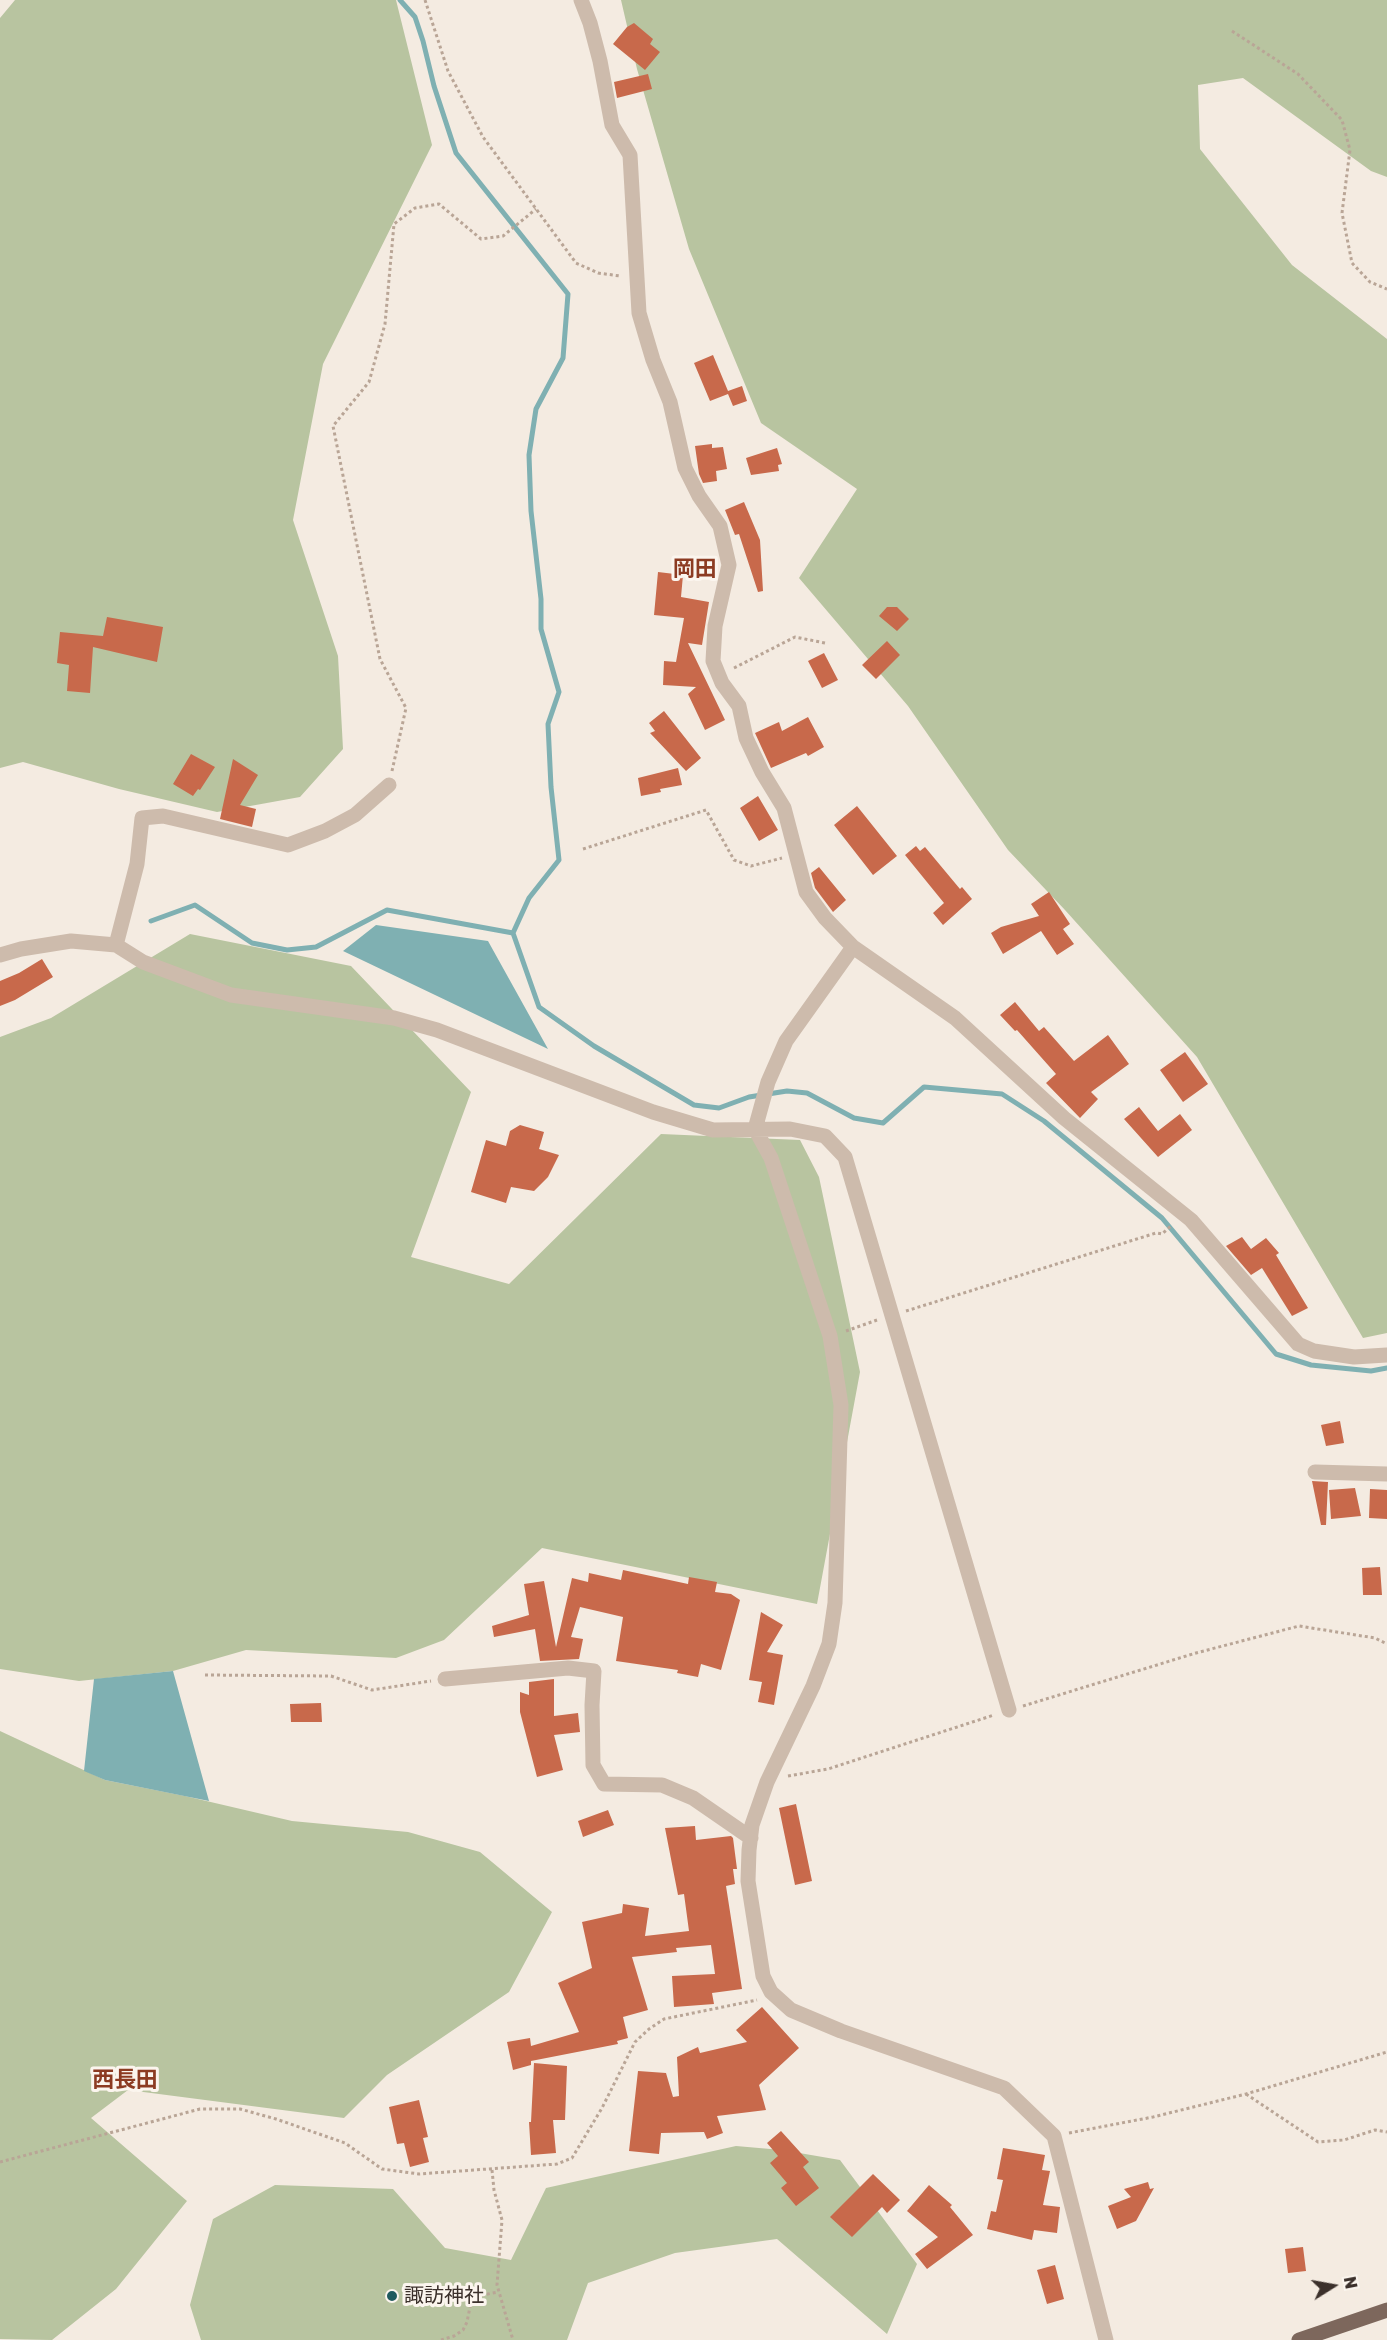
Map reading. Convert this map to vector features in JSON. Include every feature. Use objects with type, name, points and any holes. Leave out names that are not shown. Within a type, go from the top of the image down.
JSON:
[{"type":"main road","points":[[1299,2340],[1387,2310]]},
{"type":"street","points":[[581,0],[600,61],[612,125],[630,155],[639,313],[652,360],[670,402],[685,468],[699,496],[720,526],[729,565],[715,626],[713,661],[722,683],[739,706],[746,738],[762,772],[784,808],[806,892],[825,918],[853,947],[956,1018],[1064,1118],[1183,1213],[1298,1344],[1314,1351],[1343,1356],[1387,1355]]},
{"type":"street","points":[[116,945],[137,864],[142,818],[163,816],[288,845],[325,831],[355,815],[389,784]]},
{"type":"street","points":[[0,955],[21,949],[71,941],[116,945],[143,962],[231,995],[394,1018],[437,1030],[653,1112],[713,1130],[790,1129],[825,1136],[845,1157],[1009,1710]]},
{"type":"street","points":[[853,947],[796,1025],[776,1059],[755,1129],[771,1158],[830,1336],[841,1405],[833,1613],[829,1644],[813,1686],[771,1772],[752,1825],[748,1881],[764,1976],[775,1997],[791,2010],[841,2031],[1004,2088],[1054,2136],[1106,2340]]},
{"type":"street","points":[[1315,1472],[1387,1474]]},
{"type":"street","points":[[445,1679],[568,1668],[594,1671],[593,1765],[604,1784],[662,1785],[693,1798],[751,1838]]},
{"type":"path","points":[[425,0],[448,71],[483,137],[576,263],[597,273],[636,277]]},
{"type":"path","points":[[1232,31],[1298,74],[1342,120],[1350,150],[1342,213],[1352,263],[1370,282],[1387,289]]},
{"type":"path","points":[[389,784],[406,708],[380,659],[333,426],[369,382],[385,324],[394,224],[415,208],[439,204],[481,239],[503,236],[536,209]]},
{"type":"path","points":[[719,675],[795,637],[825,643]]},
{"type":"path","points":[[583,849],[706,810],[734,860],[751,866],[795,855]]},
{"type":"path","points":[[830,1336],[1165,1232]]},
{"type":"path","points":[[771,1772],[791,1776],[828,1769],[1009,1710],[1196,1653],[1299,1626],[1375,1638],[1387,1644]]},
{"type":"path","points":[[205,1675],[330,1676],[372,1690],[445,1679]]},
{"type":"path","points":[[0,2162],[200,2109],[240,2109],[345,2143],[382,2169],[419,2174],[557,2164],[572,2158],[602,2109],[635,2042],[663,2019],[775,1997]]},
{"type":"path","points":[[1054,2136],[1153,2117],[1246,2094],[1387,2052]]},
{"type":"path","points":[[1246,2094],[1318,2142],[1344,2140],[1375,2130],[1387,2132]]},
{"type":"path","points":[[492,2170],[494,2190],[502,2220],[497,2267],[498,2292],[513,2340]]},
{"type":"path","points":[[441,2340],[463,2330],[471,2302],[478,2296],[498,2292]]},
{"type":"green space","points":[[15,0],[396,0],[432,145],[323,364],[293,520],[338,656],[343,749],[300,797],[217,812],[119,789],[23,762],[0,768],[0,18]]},
{"type":"green space","points":[[621,0],[1387,0],[1387,177],[1371,171],[1243,78],[1198,85],[1200,149],[1292,265],[1387,339],[1387,1333],[1363,1338],[1197,1057],[1008,850],[908,706],[799,578],[857,489],[761,423],[689,249],[637,69]]},
{"type":"green space","points":[[190,934],[351,966],[471,1092],[411,1257],[509,1284],[661,1134],[800,1140],[819,1177],[860,1372],[817,1604],[542,1548],[444,1640],[396,1658],[246,1650],[173,1671],[79,1681],[0,1669],[0,1037],[51,1018]]},
{"type":"green space","points":[[0,1731],[105,1780],[292,1821],[408,1832],[480,1852],[552,1912],[509,1992],[387,2075],[344,2118],[128,2090],[91,2118],[187,2201],[116,2289],[52,2340],[0,2339]]},
{"type":"green space","points":[[736,2146],[782,2150],[840,2160],[917,2264],[887,2334],[777,2239],[675,2253],[588,2283],[567,2340],[201,2340],[190,2305],[213,2219],[275,2185],[393,2189],[445,2248],[511,2260],[546,2188]]},
{"type":"water","points":[[376,925],[488,941],[548,1049],[343,951]]},
{"type":"water","points":[[173,1671],[209,1801],[105,1780],[84,1771],[94,1679]]},
{"type":"building","points":[[634,23],[653,39],[650,44],[660,52],[645,70],[613,44],[627,27]]},
{"type":"building","points":[[648,74],[652,89],[617,98],[614,82]]},
{"type":"building","points":[[713,355],[728,391],[742,386],[747,401],[733,406],[728,394],[710,401],[694,363]]},
{"type":"building","points":[[712,444],[712,448],[723,447],[727,469],[716,471],[717,481],[703,483],[699,474],[695,446]]},
{"type":"building","points":[[777,448],[782,464],[778,465],[779,471],[751,475],[746,458]]},
{"type":"building","points":[[744,502],[760,540],[763,591],[758,592],[739,534],[735,535],[725,510]]},
{"type":"building","points":[[658,572],[683,575],[681,597],[709,602],[702,645],[688,643],[725,720],[705,730],[688,694],[696,687],[663,685],[664,661],[676,662],[684,618],[654,615]]},
{"type":"building","points":[[887,607],[897,607],[909,619],[897,631],[879,616]]},
{"type":"building","points":[[107,617],[163,627],[157,662],[93,647],[90,693],[67,691],[69,665],[57,663],[60,632],[103,636]]},
{"type":"building","points":[[887,641],[900,655],[876,679],[862,665]]},
{"type":"building","points":[[824,653],[838,680],[822,688],[808,661]]},
{"type":"building","points":[[664,711],[701,758],[686,771],[650,733],[655,731],[649,723]]},
{"type":"building","points":[[808,717],[824,747],[808,756],[806,753],[771,768],[755,733],[779,722],[782,731]]},
{"type":"building","points":[[191,754],[215,767],[200,790],[198,789],[193,796],[173,784]]},
{"type":"building","points":[[233,759],[258,775],[240,805],[256,809],[252,827],[220,819]]},
{"type":"building","points":[[678,768],[682,785],[660,789],[661,792],[641,796],[638,778]]},
{"type":"building","points":[[758,796],[778,830],[759,841],[740,808]]},
{"type":"building","points":[[857,806],[897,856],[873,875],[834,825]]},
{"type":"building","points":[[916,846],[920,851],[925,847],[960,889],[962,887],[972,899],[943,925],[933,913],[944,903],[905,855]]},
{"type":"building","points":[[819,867],[846,900],[833,912],[815,888],[811,873]]},
{"type":"building","points":[[1049,892],[1070,924],[1063,929],[1074,944],[1057,955],[1041,931],[1003,954],[991,933],[1001,927],[1039,916],[1031,904]]},
{"type":"building","points":[[42,959],[53,977],[15,1000],[0,1006],[0,981]]},
{"type":"building","points":[[1015,1002],[1039,1031],[1044,1027],[1074,1061],[1108,1035],[1129,1064],[1091,1092],[1098,1099],[1080,1118],[1046,1083],[1056,1074],[1017,1030],[1015,1031],[1000,1015]]},
{"type":"building","points":[[1185,1052],[1208,1084],[1183,1102],[1160,1070]]},
{"type":"building","points":[[1139,1107],[1158,1131],[1180,1114],[1192,1130],[1158,1157],[1124,1119]]},
{"type":"building","points":[[520,1125],[544,1132],[539,1149],[559,1155],[548,1177],[534,1191],[511,1187],[506,1203],[471,1192],[486,1140],[506,1146],[510,1131]]},
{"type":"building","points":[[1242,1237],[1251,1249],[1266,1238],[1279,1253],[1276,1255],[1308,1308],[1292,1316],[1262,1268],[1251,1275],[1226,1246]]},
{"type":"building","points":[[1340,1421],[1344,1443],[1326,1446],[1321,1425]]},
{"type":"building","points":[[1312,1481],[1328,1482],[1326,1525],[1321,1525]]},
{"type":"building","points":[[1355,1488],[1361,1516],[1331,1519],[1329,1490]]},
{"type":"building","points":[[1370,1489],[1387,1490],[1387,1519],[1369,1518]]},
{"type":"building","points":[[1380,1567],[1382,1595],[1363,1595],[1362,1568]]},
{"type":"building","points":[[623,1570],[688,1584],[689,1577],[717,1582],[715,1592],[731,1594],[740,1600],[721,1670],[701,1664],[698,1677],[677,1673],[678,1670],[616,1661],[623,1617],[580,1607],[571,1637],[583,1639],[579,1659],[540,1661],[535,1629],[494,1637],[492,1626],[529,1615],[524,1584],[544,1581],[556,1647],[572,1578],[588,1582],[589,1573],[621,1580]]},
{"type":"building","points":[[761,1612],[783,1625],[767,1652],[783,1655],[774,1705],[758,1702],[762,1682],[749,1680]]},
{"type":"building","points":[[554,1679],[554,1716],[578,1713],[580,1732],[554,1735],[563,1770],[537,1777],[520,1712],[520,1692],[529,1695],[529,1682]]},
{"type":"building","points":[[321,1703],[322,1722],[291,1722],[290,1704]]},
{"type":"building","points":[[796,1804],[812,1881],[795,1885],[779,1808]]},
{"type":"building","points":[[608,1810],[614,1825],[583,1837],[578,1821]]},
{"type":"building","points":[[695,1826],[696,1840],[731,1836],[733,1838],[737,1869],[733,1869],[735,1884],[726,1886],[742,1989],[712,1993],[714,2004],[674,2007],[672,1976],[715,1974],[711,1945],[676,1948],[677,1952],[632,1957],[648,2010],[623,2017],[628,2038],[617,2041],[618,2044],[531,2061],[531,2065],[513,2070],[507,2042],[530,2038],[531,2046],[579,2032],[558,1983],[592,1968],[582,1922],[622,1913],[623,1904],[649,1908],[645,1936],[689,1931],[684,1894],[678,1895],[665,1828]]},
{"type":"building","points":[[762,2007],[799,2048],[759,2085],[766,2110],[717,2116],[723,2133],[707,2139],[704,2132],[661,2133],[659,2154],[629,2151],[638,2071],[666,2073],[673,2097],[679,2096],[677,2057],[698,2047],[700,2053],[747,2042],[736,2030]]},
{"type":"building","points":[[534,2063],[567,2066],[565,2120],[553,2120],[556,2153],[531,2155],[529,2122],[531,2122]]},
{"type":"building","points":[[419,2100],[428,2137],[423,2138],[429,2162],[410,2167],[404,2143],[397,2144],[389,2107]]},
{"type":"building","points":[[781,2131],[809,2162],[803,2167],[819,2188],[796,2206],[781,2188],[787,2183],[770,2163],[778,2156],[767,2143]]},
{"type":"building","points":[[1003,2148],[1045,2155],[1042,2170],[1050,2171],[1043,2205],[1060,2207],[1057,2233],[1034,2230],[1032,2240],[987,2229],[991,2211],[996,2212],[1003,2180],[997,2179]]},
{"type":"building","points":[[873,2174],[900,2200],[887,2213],[882,2207],[852,2237],[830,2217]]},
{"type":"building","points":[[1148,2182],[1150,2189],[1154,2188],[1136,2221],[1117,2229],[1108,2206],[1131,2197],[1124,2189]]},
{"type":"building","points":[[929,2185],[952,2205],[950,2207],[973,2235],[927,2269],[915,2254],[938,2237],[907,2211]]},
{"type":"building","points":[[1303,2247],[1306,2271],[1288,2273],[1285,2249]]},
{"type":"building","points":[[1055,2265],[1064,2299],[1047,2304],[1037,2270]]},
{"type":"waterway","points":[[400,0],[415,17],[456,153],[568,294],[563,358],[536,409],[529,455],[531,511],[541,599],[541,629],[559,692],[548,724],[551,787],[559,860],[529,898],[513,933],[539,1007],[594,1046],[694,1105],[719,1108],[749,1097],[787,1091],[807,1093],[854,1118],[883,1123],[924,1087],[1002,1094],[1044,1121],[1162,1218],[1276,1354],[1311,1365],[1371,1371],[1387,1368]]},
{"type":"waterway","points":[[151,921],[195,905],[252,943],[287,950],[316,947],[387,910],[513,933]]},
{"type":"place","name":"諏訪神社","points":[[392,2296]]},
{"type":"district","name":"岡田","points":[[695,569]]},
{"type":"district","name":"西長田","points":[[125,2080]]}]
